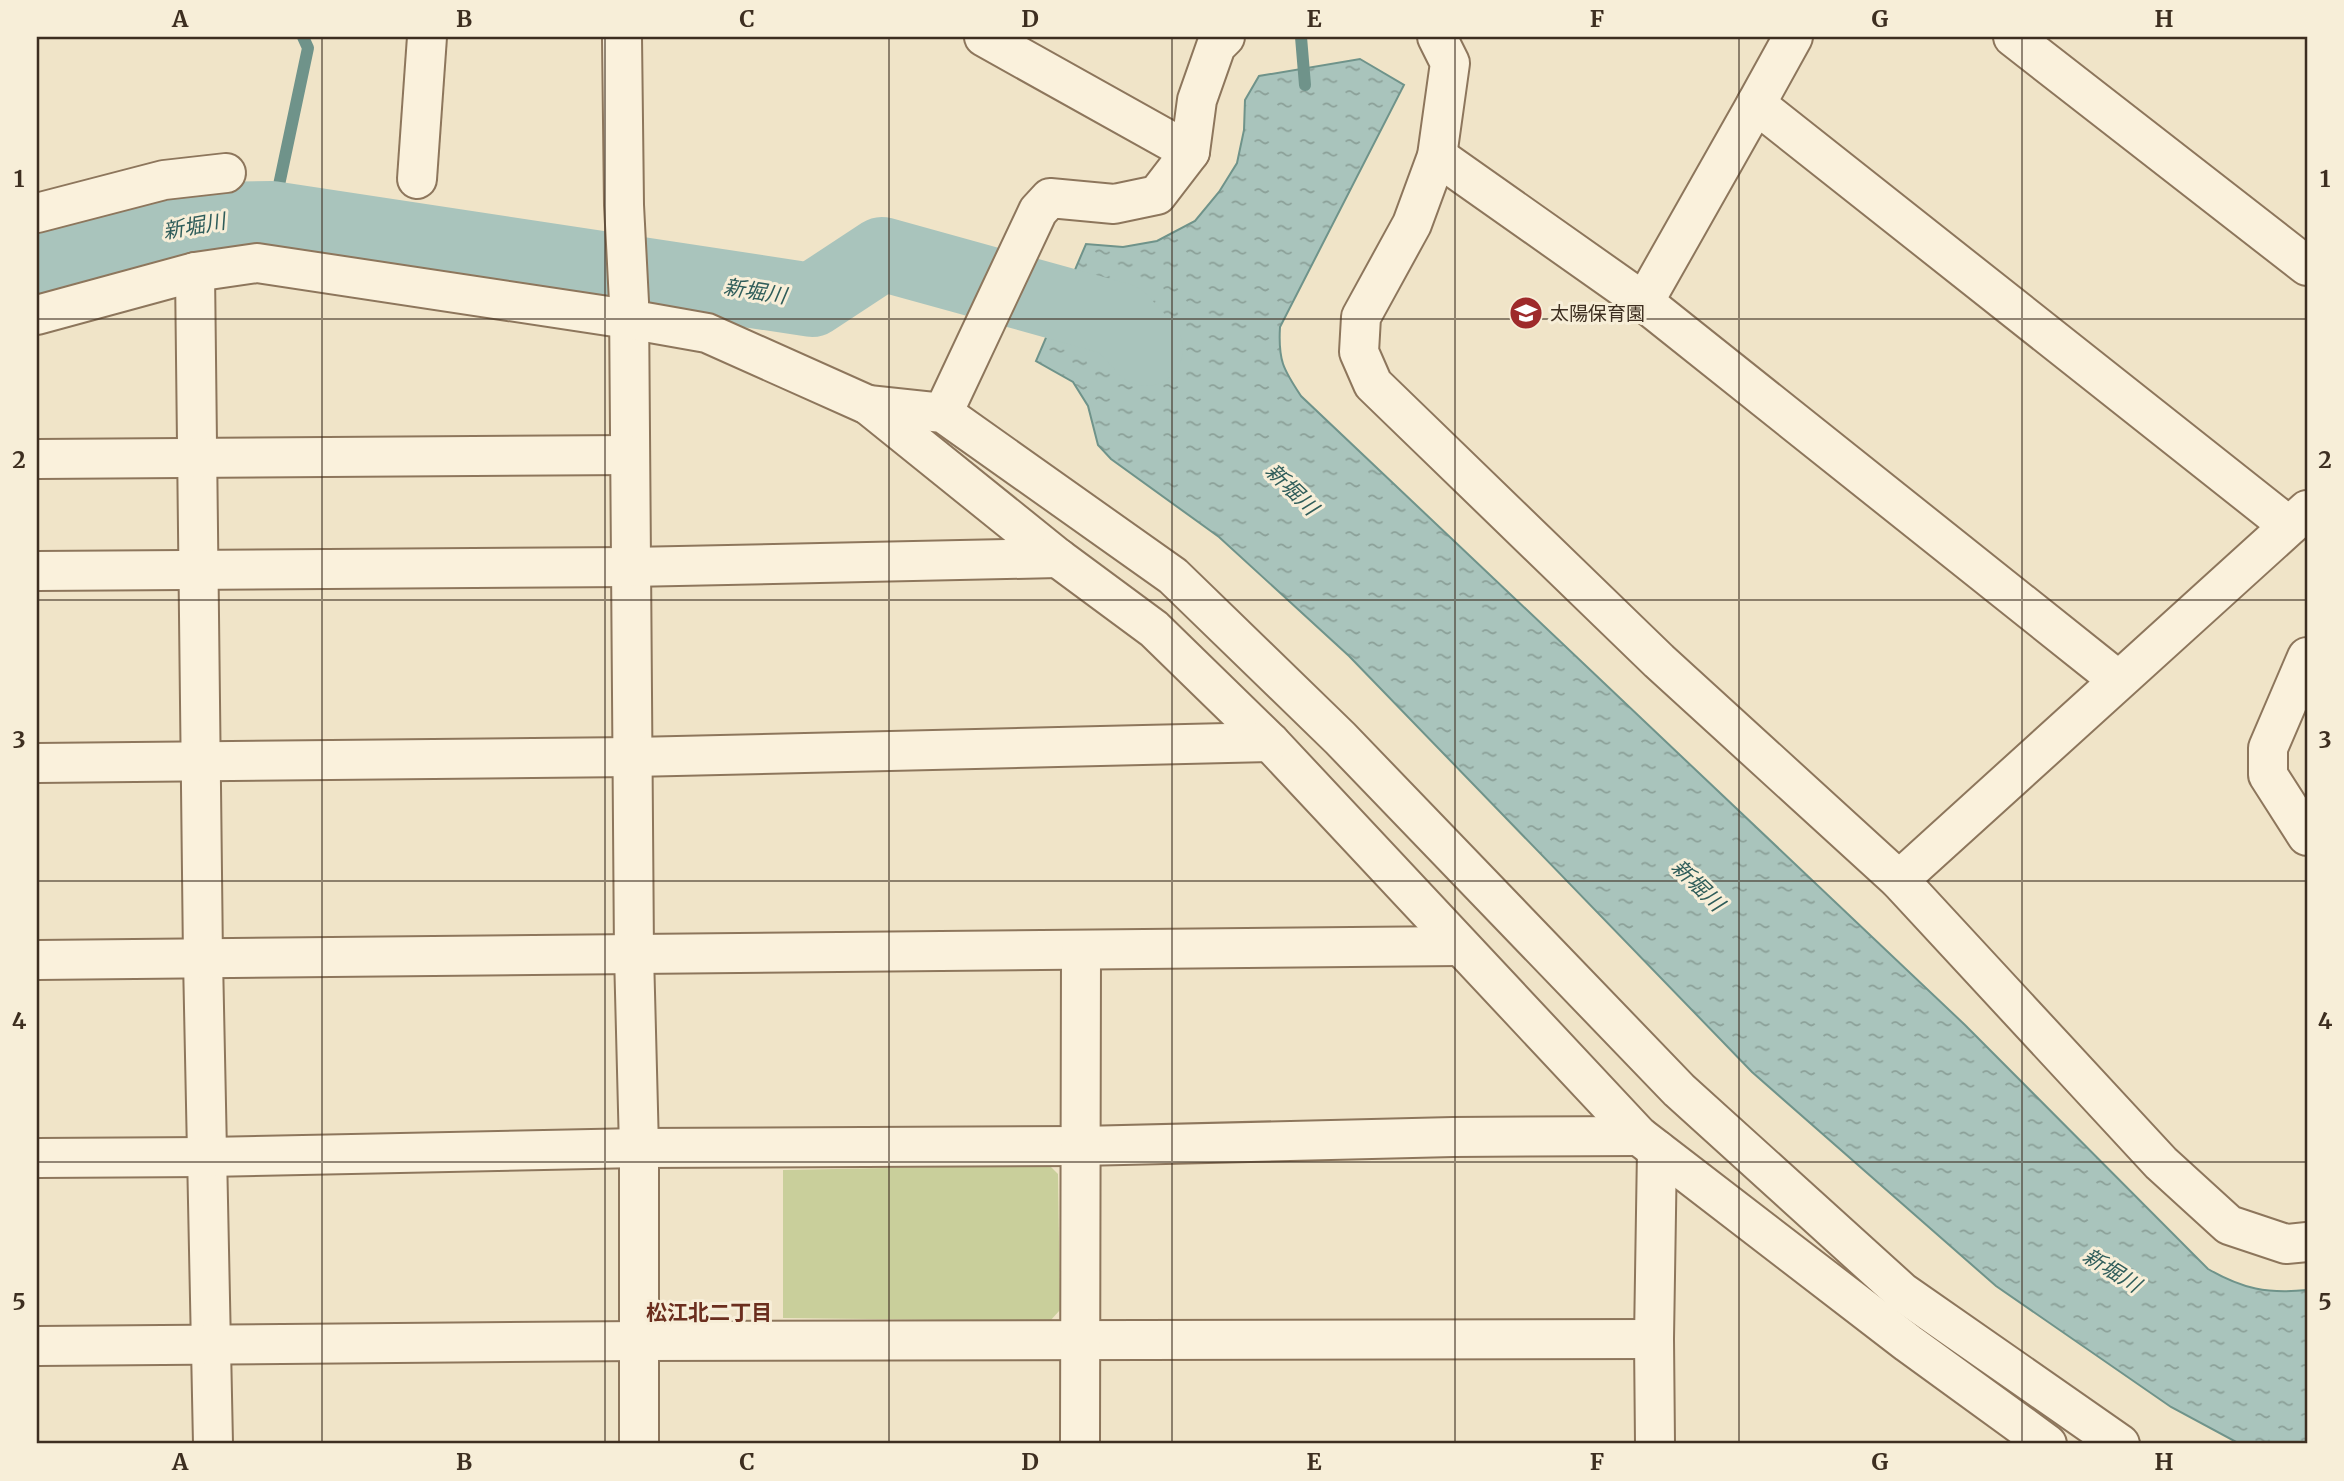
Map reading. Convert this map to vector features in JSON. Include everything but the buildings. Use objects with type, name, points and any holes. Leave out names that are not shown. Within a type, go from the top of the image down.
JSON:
[{"type":"street","points":[[417,178],[427,37]]},
{"type":"street","points":[[984,37],[1191,152]]},
{"type":"street","points":[[1437,37],[1450,63],[1437,156],[1412,224],[1361,317],[1360,352],[1373,384],[1659,661],[1899,880],[2161,1163],[2230,1225],[2286,1244],[2307,1242]]},
{"type":"street","points":[[1644,302],[1793,37]]},
{"type":"street","points":[[2013,37],[2307,266]]},
{"type":"street","points":[[617,40],[628,311],[634,954],[639,1148],[639,1444]]},
{"type":"street","points":[[949,402],[1038,211],[1050,198],[1114,204],[1157,195],[1191,152],[1197,100],[1217,40]]},
{"type":"street","points":[[1756,104],[2298,518],[1899,880]]},
{"type":"street","points":[[1437,156],[1644,302],[2118,680]]},
{"type":"street","points":[[37,213],[164,180],[226,173]]},
{"type":"street","points":[[37,315],[195,272],[257,263],[628,311],[707,333],[869,405],[1058,558],[1154,629],[1270,742],[1648,1143],[1908,1342],[2047,1444]]},
{"type":"street","points":[[195,272],[203,959],[214,1444]]},
{"type":"street","points":[[869,405],[949,402],[1174,576],[1340,738],[1679,1090],[1902,1292],[2120,1444]]},
{"type":"street","points":[[37,459],[630,455]]},
{"type":"street","points":[[37,570],[631,567],[1058,558]]},
{"type":"street","points":[[2307,657],[2268,748],[2268,775],[2307,836]]},
{"type":"street","points":[[37,763],[633,757],[1270,742]]},
{"type":"street","points":[[37,960],[1460,946]]},
{"type":"street","points":[[1080,1444],[1081,951]]},
{"type":"street","points":[[37,1158],[639,1148],[1081,1146],[1454,1137],[1648,1143]]},
{"type":"street","points":[[1648,1143],[1655,1444]]},
{"type":"street","points":[[37,1346],[640,1341],[1654,1339]]},
{"type":"green space","points":[[1049,1165],[1058,1174],[1060,1310],[1050,1321],[783,1318],[783,1170]]},
{"type":"water","points":[[1360,59],[1404,85],[1280,327],[1283,364],[1301,396],[1965,1025],[2208,1269],[2256,1288],[2307,1290],[2307,1444],[2238,1443],[2171,1407],[1996,1286],[1752,1072],[1349,656],[1219,537],[1111,459],[1098,445],[1088,406],[1073,382],[1036,361],[1086,244],[1123,247],[1157,241],[1195,221],[1219,192],[1237,163],[1244,130],[1245,100],[1259,76]]},
{"type":"waterway","points":[[272,218],[308,48],[303,37]]},
{"type":"waterway","points":[[1301,37],[1305,85]]},
{"type":"waterway","name":"新堀川","points":[[37,262],[209,219],[272,218],[812,300],[882,254],[1120,320],[1146,349]]},
{"type":"place","name":"太陽保育園","points":[[1526,313]]},
{"type":"district","name":"松江北二丁目","points":[[709,1312]]}]
